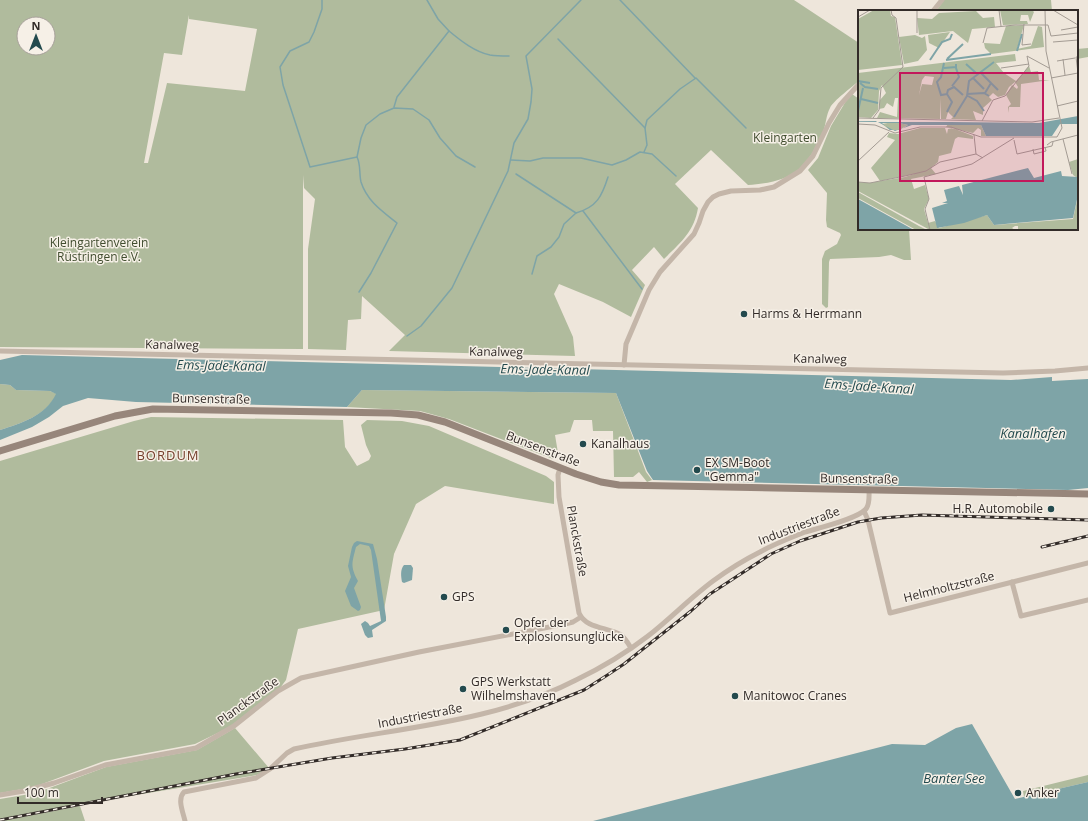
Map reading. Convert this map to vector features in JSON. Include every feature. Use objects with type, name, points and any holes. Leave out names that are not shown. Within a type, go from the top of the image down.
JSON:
[{"type":"street","points":[[934,10],[942,0]]},
{"type":"street","points":[[624,365],[626,344],[649,290],[660,272],[694,234],[708,202],[713,197],[732,191],[760,190],[774,187],[800,171],[813,156],[829,123],[840,105],[858,85]]},
{"type":"street","name":"Kanalweg","points":[[0,351],[1003,373],[1088,368]]},
{"type":"street","name":"Bunsenstraße","points":[[0,451],[115,416],[152,409],[391,413],[418,415],[445,422],[560,468],[593,479],[619,485],[1088,494]]},
{"type":"street","name":"Planckstraße","points":[[0,795],[24,791],[54,783],[105,764],[196,748],[234,726],[278,691],[301,678],[419,652],[573,622],[581,617],[579,613],[559,497],[558,475],[560,468]]},
{"type":"street","points":[[864,510],[869,504],[869,490]]},
{"type":"street","name":"Helmholtzstraße","points":[[864,510],[868,520],[890,612],[1088,563]]},
{"type":"street","name":"Industriestraße","points":[[186,821],[180,801],[184,792],[256,778],[270,769],[287,753],[294,749],[454,720],[494,711],[550,693],[596,669],[631,648],[648,636],[712,581],[748,558],[802,533],[853,516],[864,510]]},
{"type":"street","name":"Helmholtzstraße","points":[[1012,582],[1021,616],[1088,600]]},
{"type":"street","points":[[581,617],[590,624],[622,636],[631,648]]},
{"type":"green space","points":[[0,0],[794,0],[858,42],[858,82],[832,105],[817,145],[803,165],[795,172],[775,181],[748,185],[711,150],[675,184],[698,208],[696,216],[686,236],[664,259],[654,247],[632,270],[645,285],[631,317],[603,302],[559,284],[554,294],[573,337],[575,356],[389,351],[405,335],[362,296],[361,319],[348,320],[346,350],[308,349],[308,249],[315,199],[304,188],[303,175],[303,349],[0,347]],"holes":[[[189,15],[189,19],[257,29],[245,91],[167,83],[148,163],[144,163],[164,53],[182,55]]]},
{"type":"green space","points":[[944,0],[1051,0],[1052,10],[937,10]]},
{"type":"green space","points":[[1088,48],[1088,57],[1078,59],[1078,49]]},
{"type":"green space","points":[[852,94],[858,98],[858,230],[909,230],[911,260],[904,260],[891,255],[879,257],[830,259],[828,307],[826,308],[822,304],[822,259],[825,251],[837,244],[841,235],[840,233],[827,227],[827,193],[808,170],[818,158],[831,126]]},
{"type":"green space","points":[[0,384],[10,385],[16,390],[50,391],[57,394],[46,408],[32,418],[0,430]]},
{"type":"green space","points":[[362,390],[616,393],[646,472],[652,480],[647,482],[639,472],[633,477],[614,477],[613,431],[593,431],[592,420],[574,420],[570,432],[555,435],[558,453],[553,459],[449,419],[420,411],[347,407]]},
{"type":"green space","points":[[151,417],[343,420],[345,447],[357,466],[369,460],[371,456],[366,445],[361,425],[367,420],[402,421],[429,426],[546,476],[554,482],[554,504],[445,486],[416,504],[394,554],[384,610],[298,629],[286,680],[277,692],[234,725],[195,744],[104,761],[34,787],[0,793],[0,461]]},
{"type":"green space","points":[[235,728],[269,768],[257,775],[57,808],[0,819],[0,799],[36,793],[106,767],[197,750]]},
{"type":"green space","points":[[1088,775],[1088,782],[1024,797],[1023,791]]},
{"type":"green space","points":[[80,806],[85,821],[1,821]]},
{"type":"water","name":"Kanalhafen","points":[[22,355],[1011,380],[1052,377],[1052,381],[1088,379],[1088,488],[1068,490],[653,480],[647,471],[616,393],[362,390],[347,407],[136,402],[88,398],[63,406],[49,417],[32,427],[0,440],[0,430],[32,418],[46,408],[56,394],[50,391],[16,390],[10,385],[0,384],[0,360]]},
{"type":"water","points":[[357,541],[373,544],[377,559],[386,617],[386,621],[372,630],[373,637],[368,638],[365,635],[361,624],[365,621],[370,626],[381,621],[371,550],[369,546],[360,544],[356,547],[353,561],[354,572],[358,581],[354,588],[361,607],[360,610],[358,611],[351,606],[345,591],[351,577],[348,566],[352,547]]},
{"type":"water","points":[[404,565],[411,565],[413,568],[412,580],[404,583],[402,582],[401,573]]},
{"type":"water","name":"Banter See","points":[[972,724],[1015,799],[1088,782],[1088,821],[593,821],[892,744],[925,745],[956,728]]},
{"type":"waterway","points":[[322,0],[322,9],[309,42],[290,51],[280,67],[283,85],[310,167],[357,157],[361,182],[367,195],[397,223],[371,273],[359,292]]},
{"type":"waterway","points":[[394,107],[397,97],[449,31],[438,19],[427,0]]},
{"type":"waterway","points":[[407,336],[421,326],[452,288],[508,171],[514,143],[528,119],[531,102],[532,89],[526,56],[581,0]]},
{"type":"waterway","points":[[620,0],[695,78]]},
{"type":"waterway","points":[[449,31],[463,42],[484,54],[509,56]]},
{"type":"waterway","points":[[558,39],[645,128]]},
{"type":"waterway","points":[[644,152],[647,145],[645,128],[647,120],[680,89],[696,78],[746,128]]},
{"type":"waterway","points":[[357,157],[361,138],[366,125],[380,114],[394,108],[413,109],[429,120],[440,138],[456,156],[475,167]]},
{"type":"waterway","points":[[511,160],[530,161],[543,158],[581,158],[612,165],[626,160],[640,152],[652,154],[676,176]]},
{"type":"waterway","points":[[516,174],[576,213],[589,208],[598,200],[608,177]]},
{"type":"waterway","points":[[583,211],[642,289]]},
{"type":"waterway","points":[[532,274],[537,256],[551,247],[559,237],[564,224],[576,213]]},
{"type":"railway","points":[[0,820],[236,774],[332,758],[405,749],[460,740],[584,690],[624,664],[710,594],[771,554],[800,541],[858,522],[881,518],[922,515],[1088,520]]},
{"type":"railway","points":[[1042,547],[1088,536]]},
{"type":"place","name":"Harms & Herrmann","points":[[744,314]]},
{"type":"place","name":"Kanalhaus","points":[[583,444]]},
{"type":"place","name":"EX SM-Boot \"Gemma\"","points":[[697,470]]},
{"type":"place","name":"H.R. Automobile","points":[[1051,509]]},
{"type":"place","name":"GPS","points":[[444,597]]},
{"type":"place","name":"Opfer der Explosionsunglücke","points":[[506,630]]},
{"type":"place","name":"GPS Werkstatt Wilhelmshaven","points":[[463,689]]},
{"type":"place","name":"Manitowoc Cranes","points":[[735,696]]},
{"type":"place","name":"Anker","points":[[1018,793]]},
{"type":"district","name":"BORDUM","points":[[168,455]]},
{"type":"park label","name":"Kleingarten","points":[[785,138]]},
{"type":"park label","name":"Kleingartenverein Rüstringen e.V.","points":[[99,250]]},
{"type":"water label","name":"Ems-Jade-Kanal","points":[[221,365]]},
{"type":"water label","name":"Ems-Jade-Kanal","points":[[545,369]]},
{"type":"water label","name":"Ems-Jade-Kanal","points":[[869,386]]}]
